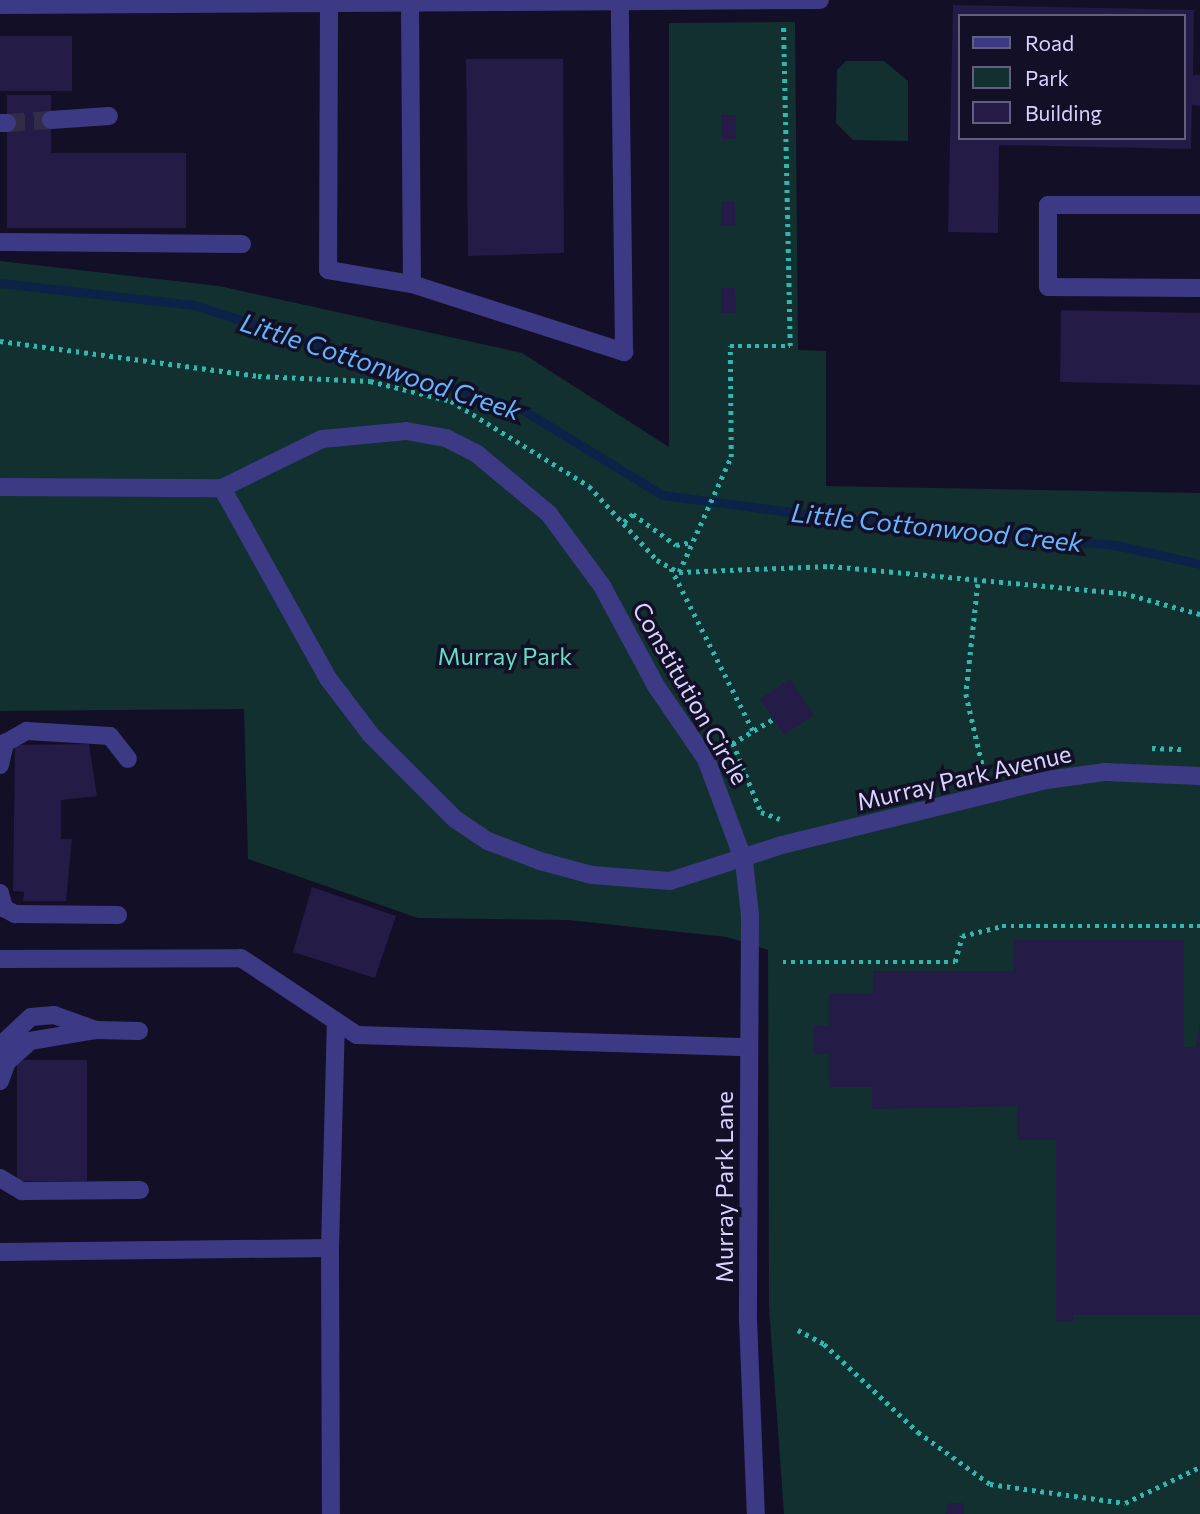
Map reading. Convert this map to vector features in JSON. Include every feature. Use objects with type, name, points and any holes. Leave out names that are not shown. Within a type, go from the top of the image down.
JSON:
[{"type":"street","points":[[0,5],[782,5],[815,1]]},
{"type":"street","points":[[329,5],[328,270],[412,284],[624,352],[620,5]]},
{"type":"street","points":[[410,5],[412,284]]},
{"type":"street","points":[[51,120],[109,116]]},
{"type":"street","points":[[1200,205],[1048,205],[1048,288],[1200,288]]},
{"type":"street","points":[[0,242],[242,244]]},
{"type":"street","name":"Constitution Circle","points":[[0,487],[222,488],[322,439],[366,432],[446,438],[477,454],[550,514],[602,586],[656,686],[706,759],[744,861]]},
{"type":"street","points":[[222,488],[327,677],[416,786],[455,819],[488,841],[592,875],[670,881],[744,861]]},
{"type":"street","points":[[0,765],[5,743],[27,731],[110,736],[128,759]]},
{"type":"street","name":"Murray Park Avenue","points":[[744,861],[782,845],[1047,780],[1105,772],[1200,776]]},
{"type":"street","name":"Murray Park Lane","points":[[744,861],[755,1514]]},
{"type":"street","points":[[0,892],[4,908],[15,914],[118,915]]},
{"type":"street","points":[[0,959],[241,958],[358,1035],[748,1047]]},
{"type":"street","points":[[0,1060],[9,1034],[31,1017],[54,1015],[96,1030]]},
{"type":"street","points":[[331,1514],[330,1248],[336,1021]]},
{"type":"street","points":[[0,1081],[7,1062],[30,1041],[96,1030],[139,1031]]},
{"type":"street","points":[[0,1178],[22,1191],[140,1190]]},
{"type":"street","points":[[0,1252],[330,1248]]},
{"type":"path","points":[[679,572],[731,457],[730,346],[790,346],[782,5]]},
{"type":"path","points":[[0,341],[258,376],[411,388],[451,401],[559,465],[671,568],[679,572],[802,564],[978,584],[1123,593],[1200,614]]},
{"type":"path","points":[[624,522],[633,514],[676,545],[693,542]]},
{"type":"path","points":[[671,568],[753,730]]},
{"type":"path","points":[[978,584],[966,694],[984,772]]},
{"type":"path","points":[[706,759],[773,719]]},
{"type":"path","points":[[733,743],[761,812],[773,820],[796,816]]},
{"type":"path","points":[[1136,748],[1200,751]]},
{"type":"path","points":[[973,774],[998,769]]},
{"type":"path","points":[[783,962],[956,962],[962,936],[1002,926],[1200,926]]},
{"type":"path","points":[[798,1330],[990,1484],[1125,1503],[1200,1467]]},
{"type":"green space","name":"Murray Park","points":[[795,22],[798,350],[826,351],[826,486],[1200,493],[1200,1514],[784,1514],[769,1307],[768,950],[727,937],[568,920],[418,918],[248,859],[244,709],[0,711],[0,261],[219,286],[522,353],[669,447],[669,23]]},
{"type":"green space","points":[[846,61],[884,61],[908,81],[908,141],[853,140],[836,123],[837,70]]},
{"type":"building","points":[[953,5],[1194,10],[1193,75],[1200,75],[1200,106],[1192,105],[1191,149],[999,145],[998,233],[948,232]]},
{"type":"building","points":[[0,36],[72,36],[72,91],[0,91]]},
{"type":"building","points":[[466,59],[563,59],[564,253],[468,256]]},
{"type":"building","points":[[7,95],[51,95],[51,153],[186,153],[186,228],[7,228]]},
{"type":"building","points":[[721,115],[736,115],[736,139],[722,139]]},
{"type":"building","points":[[721,202],[735,202],[735,226],[721,226]]},
{"type":"building","points":[[721,288],[735,288],[736,313],[721,313]]},
{"type":"building","points":[[1061,310],[1200,313],[1200,385],[1060,382]]},
{"type":"building","points":[[790,679],[814,715],[784,735],[760,699]]},
{"type":"building","points":[[89,744],[97,796],[61,800],[61,839],[72,839],[66,901],[23,901],[24,892],[13,891],[15,745]]},
{"type":"building","points":[[312,887],[396,916],[375,978],[293,952]]},
{"type":"building","points":[[1014,940],[1184,940],[1184,1047],[1196,1047],[1200,1022],[1200,1315],[1073,1315],[1073,1322],[1056,1322],[1056,1140],[1017,1140],[1017,1106],[872,1109],[872,1087],[829,1087],[829,1054],[814,1054],[814,1026],[829,1026],[829,994],[873,994],[873,971],[1014,971]]},
{"type":"building","points":[[17,1060],[87,1060],[87,1181],[17,1181]]},
{"type":"building","points":[[948,1503],[964,1503],[964,1514],[946,1514]]},
{"type":"waterway","name":"Little Cottonwood Creek","points":[[0,283],[194,305],[523,410],[662,495],[920,529],[1115,545],[1200,564]]},
{"type":"tunnel","points":[[7,123],[51,120]]}]
